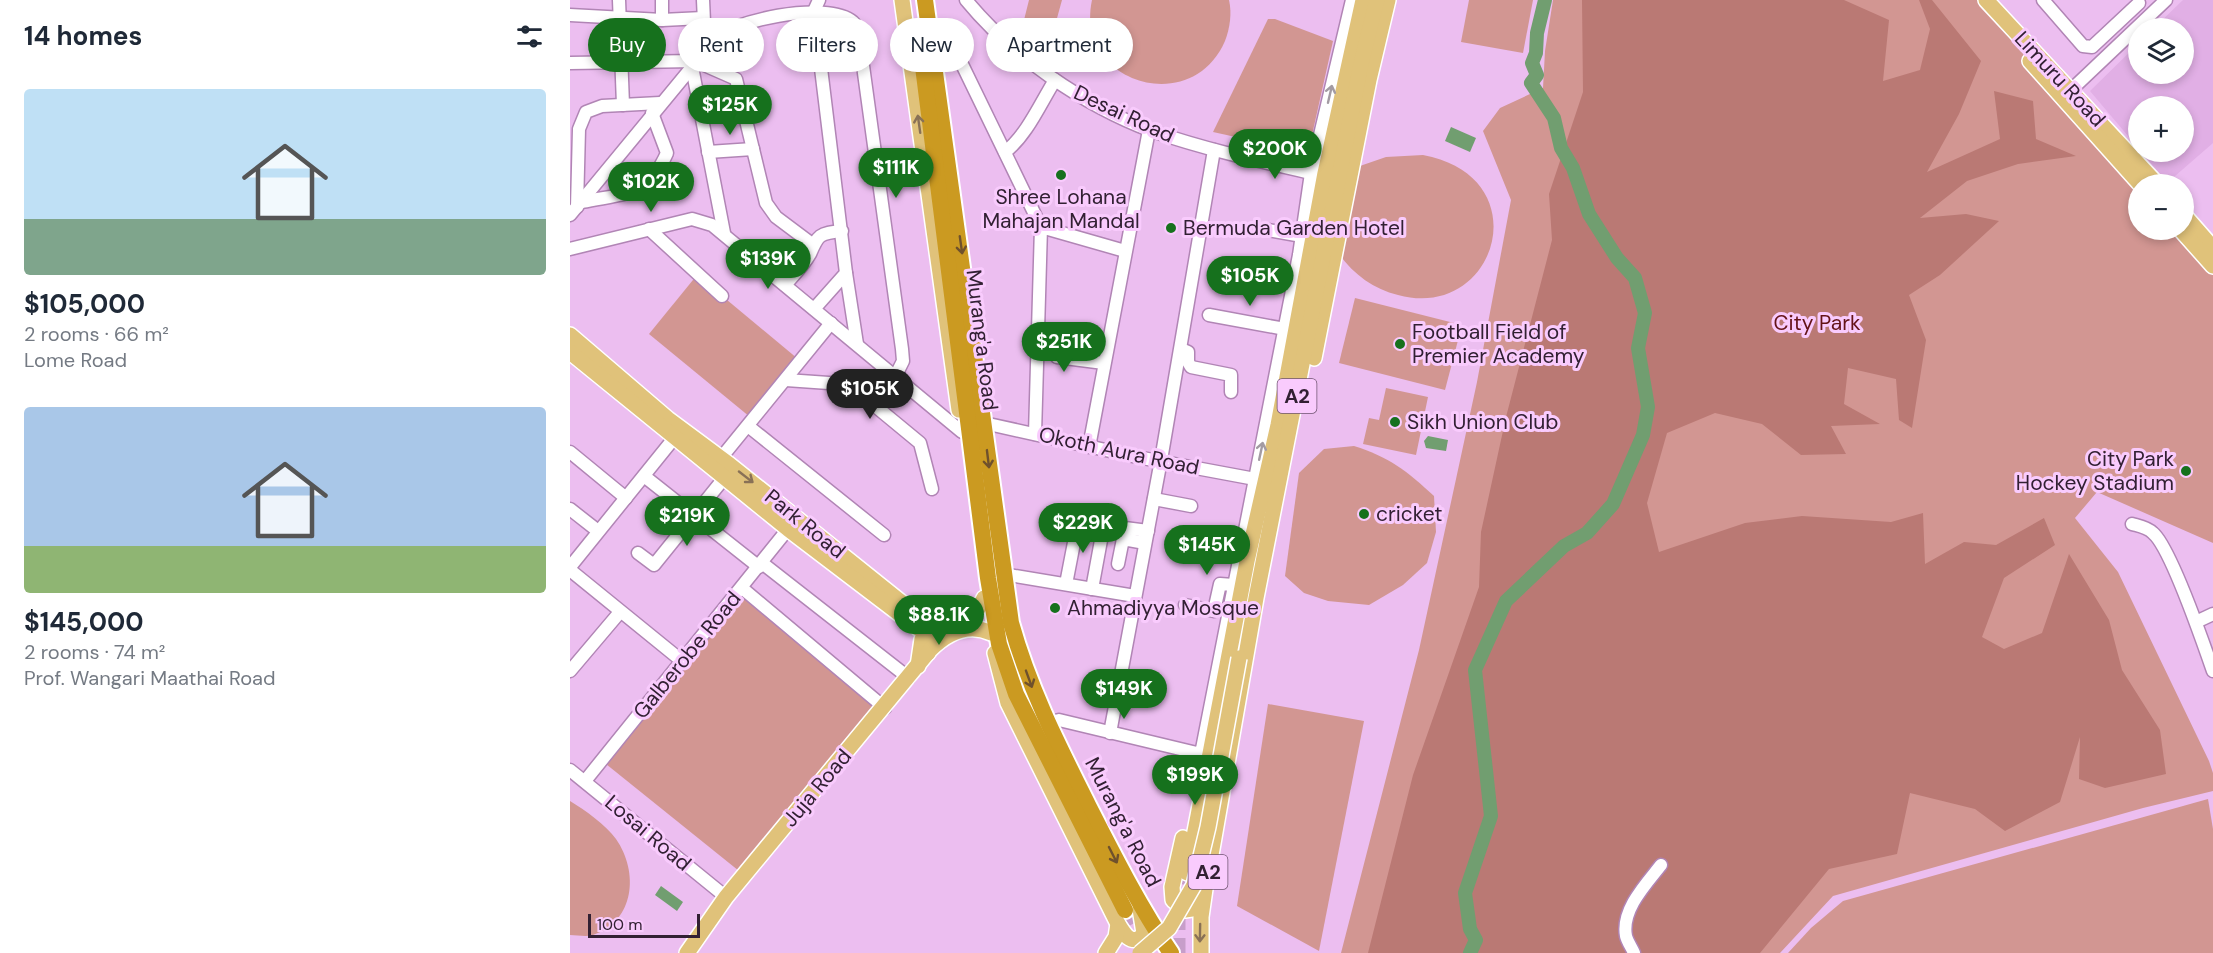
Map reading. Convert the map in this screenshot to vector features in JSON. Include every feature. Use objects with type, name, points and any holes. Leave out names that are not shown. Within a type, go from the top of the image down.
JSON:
[{"type":"highway","name":"Murang'a Road","points":[[924,2],[927,18]]},
{"type":"highway","name":"Murang'a Road","points":[[924,2],[956,312],[998,650],[1016,694],[1127,913],[1171,953]]},
{"type":"highway","name":"Murang'a Road","points":[[936,72],[1003,574],[1019,652],[1127,913]]},
{"type":"main road","name":"Murang'a Road","points":[[902,0],[984,598],[991,633],[998,650]]},
{"type":"main road","name":"A2","points":[[1186,873],[1278,425],[1325,173],[1363,0]]},
{"type":"main road","name":"A2","points":[[1201,953],[1201,917],[1205,889],[1261,576],[1361,64],[1377,0]]},
{"type":"main road","points":[[1261,576],[1271,564],[1276,549],[1369,80],[1388,0]]},
{"type":"main road","name":"Limuru Road","points":[[1976,0],[2147,174]]},
{"type":"main road","name":"Limuru Road","points":[[1986,0],[2132,174]]},
{"type":"main road","points":[[2194,226],[2213,248]]},
{"type":"main road","points":[[2190,240],[2213,266]]},
{"type":"main road","name":"Park Road","points":[[570,335],[605,372],[675,437],[789,529],[922,628]]},
{"type":"main road","name":"Park Road","points":[[570,352],[605,372],[721,458],[921,618],[922,628]]},
{"type":"main road","points":[[1140,953],[1169,928],[1187,899],[1198,871],[1239,658],[1254,535]]},
{"type":"main road","points":[[922,628],[964,618],[979,609],[984,598]]},
{"type":"main road","points":[[1239,658],[1257,598]]},
{"type":"main road","points":[[922,628],[927,653]]},
{"type":"main road","points":[[913,672],[922,644],[922,628]]},
{"type":"main road","name":"Juja Road","points":[[677,953],[705,923],[885,708],[927,653],[946,635],[955,631],[981,630],[991,633]]},
{"type":"main road","points":[[1201,754],[1172,887],[1173,900],[1185,910],[1192,909],[1196,907],[1205,889]]},
{"type":"main road","points":[[1106,953],[1116,938],[1127,913]]},
{"type":"main road","name":"Juja Road","points":[[687,953],[705,923]]},
{"type":"street","points":[[620,0],[620,17]]},
{"type":"street","points":[[662,0],[662,18]]},
{"type":"street","points":[[703,0],[703,18]]},
{"type":"street","name":"Desai Road","points":[[966,0],[987,26],[1055,80],[1149,129],[1214,150],[1311,174]]},
{"type":"street","points":[[1047,723],[1059,720],[1201,754],[1285,329],[1311,174],[1352,0]]},
{"type":"street","points":[[2043,0],[2088,48],[2092,47],[2137,2],[2147,17]]},
{"type":"street","points":[[2066,93],[2166,0]]},
{"type":"street","points":[[761,18],[817,6],[853,22],[860,44],[902,349],[902,366],[896,375]]},
{"type":"street","points":[[817,6],[846,273],[857,344]]},
{"type":"street","points":[[570,15],[634,18]]},
{"type":"street","points":[[570,63],[588,63]]},
{"type":"street","points":[[621,72],[623,105]]},
{"type":"street","points":[[576,208],[686,72]]},
{"type":"street","points":[[694,72],[724,233]]},
{"type":"street","points":[[716,72],[736,79],[770,210],[812,244]]},
{"type":"street","points":[[966,72],[1041,227],[1035,434]]},
{"type":"street","points":[[1005,152],[1013,146],[1028,125],[1055,80]]},
{"type":"street","points":[[576,208],[581,118],[594,108],[623,105],[656,108]]},
{"type":"street","points":[[576,208],[640,190],[657,174],[667,153],[656,108]]},
{"type":"street","points":[[1089,447],[1149,129]]},
{"type":"street","points":[[708,152],[753,149]]},
{"type":"street","points":[[1110,732],[1181,350],[1214,150]]},
{"type":"street","points":[[700,219],[719,207]]},
{"type":"street","points":[[570,249],[700,219],[724,233],[962,432]]},
{"type":"street","points":[[1041,227],[1125,251]]},
{"type":"street","points":[[649,229],[722,296]]},
{"type":"street","points":[[1268,230],[1302,236]]},
{"type":"street","points":[[785,285],[810,254],[812,244],[824,233],[842,231]]},
{"type":"street","points":[[814,309],[846,273]]},
{"type":"street","points":[[1209,315],[1285,329]]},
{"type":"street","points":[[721,458],[831,323]]},
{"type":"street","points":[[1037,339],[1053,341],[1058,357],[1104,363]]},
{"type":"street","points":[[1181,350],[1188,352],[1188,362],[1191,367],[1231,375],[1231,393]]},
{"type":"street","points":[[786,380],[843,384],[857,391],[920,443],[932,489]]},
{"type":"street","name":"Okoth Aura Road","points":[[984,423],[1089,447],[1255,479]]},
{"type":"street","points":[[748,426],[884,535]]},
{"type":"street","points":[[675,437],[570,569],[682,661]]},
{"type":"street","points":[[570,452],[626,498]]},
{"type":"street","points":[[644,476],[760,565],[913,672]]},
{"type":"street","points":[[638,553],[654,565],[725,477]]},
{"type":"street","points":[[1154,499],[1191,506]]},
{"type":"street","points":[[570,509],[598,531]]},
{"type":"street","points":[[1066,584],[1078,522],[1104,524],[1147,537]]},
{"type":"street","points":[[1092,589],[1104,524]]},
{"type":"street","points":[[2132,525],[2146,528],[2159,540],[2196,622],[2213,671]]},
{"type":"street","name":"Galberobe Road","points":[[585,780],[789,529]]},
{"type":"street","points":[[1118,564],[1124,539],[1147,537]]},
{"type":"street","points":[[570,548],[584,549]]},
{"type":"street","points":[[1003,574],[1135,597]]},
{"type":"street","points":[[1214,611],[1220,584],[1233,585]]},
{"type":"street","points":[[742,588],[885,708]]},
{"type":"street","points":[[1185,605],[1227,614]]},
{"type":"street","points":[[570,671],[620,612]]},
{"type":"street","points":[[2196,622],[2213,614]]},
{"type":"street","name":"Losai Road","points":[[570,770],[726,897]]},
{"type":"street","points":[[1634,953],[1626,936],[1628,917],[1641,890],[1661,866]]},
{"type":"shaded area","points":[[2183,0],[2213,0],[2213,143],[2194,160],[2194,96],[2128,96],[2128,136],[2090,91],[2128,54],[2128,84],[2194,84],[2194,18],[2164,18]]},
{"type":"shaded area","points":[[1451,127],[1476,138],[1470,152],[1445,141]]},
{"type":"shaded area","points":[[2149,162],[2191,162],[2177,174],[2159,174]]},
{"type":"shaded area","points":[[1428,436],[1448,440],[1446,451],[1426,448],[1424,441]]},
{"type":"shaded area","points":[[661,886],[683,902],[677,911],[655,895]]},
{"type":"green space","points":[[1029,0],[1062,0],[1057,18],[1024,18]]},
{"type":"green space","points":[[1092,0],[1229,0],[1230,10],[1225,41],[1209,65],[1187,79],[1163,84],[1139,80],[1121,72],[1133,72],[1133,18],[1091,18]]},
{"type":"green space","points":[[1469,0],[1533,0],[1523,53],[1461,42]]},
{"type":"green space","name":"City Park","points":[[1553,0],[1987,0],[2131,174],[2128,174],[2128,240],[2194,240],[2194,238],[2213,253],[2213,543],[2097,492],[2075,518],[2118,572],[2209,761],[2213,773],[2213,791],[2143,808],[1833,896],[1780,953],[1341,953],[1419,650],[1477,382],[1511,200],[1483,131],[1500,108],[1543,88],[1545,51]]},
{"type":"green space","name":"City Park","points":[[1582,0],[1844,0],[1889,20],[1883,81],[1920,70],[1930,29],[1919,0],[1932,0],[1981,61],[1959,114],[1927,172],[2000,139],[1994,91],[2033,101],[2036,139],[2076,156],[2018,164],[1967,181],[1920,218],[1966,214],[1999,221],[1940,275],[1909,295],[1926,340],[1912,428],[1899,420],[1896,379],[1848,368],[1844,404],[1880,424],[1831,426],[1846,454],[1801,455],[1762,424],[1715,413],[1667,433],[1647,503],[1659,552],[1745,523],[1802,516],[1891,522],[1923,513],[1925,564],[1964,542],[1996,545],[2044,518],[2055,545],[2004,578],[1982,637],[2004,649],[2042,633],[2069,554],[2109,620],[2122,670],[2160,730],[2166,774],[2105,788],[2079,779],[2080,737],[2060,802],[2005,831],[1975,809],[1910,793],[1897,854],[1829,869],[1760,953],[1368,953],[1413,775],[1479,587],[1481,532],[1506,417],[1552,240],[1549,194],[1583,92]]},
{"type":"green space","points":[[1268,19],[1275,19],[1333,41],[1308,153],[1213,132]]},
{"type":"green space","points":[[1423,155],[1460,168],[1483,190],[1493,216],[1491,243],[1480,268],[1460,288],[1432,298],[1398,295],[1381,289],[1358,275],[1339,254],[1357,167],[1386,157]]},
{"type":"green space","points":[[697,275],[798,359],[750,417],[649,334]]},
{"type":"green space","name":"Football Field of Premier Academy","points":[[1355,298],[1462,325],[1445,390],[1339,363]]},
{"type":"green space","name":"Sikh Union Club","points":[[1386,388],[1428,397],[1416,455],[1363,444],[1369,418],[1379,420]]},
{"type":"green space","name":"cricket","points":[[1354,446],[1397,466],[1434,496],[1436,532],[1427,563],[1403,585],[1369,605],[1328,601],[1304,593],[1285,576],[1299,473],[1324,449]]},
{"type":"green space","points":[[742,588],[885,708],[744,875],[601,760]]},
{"type":"green space","points":[[1268,704],[1364,721],[1319,951],[1237,906]]},
{"type":"green space","points":[[2208,799],[2213,829],[2213,953],[1788,953],[1811,928],[1843,901]]},
{"type":"green space","points":[[570,801],[607,828],[616,839],[628,866],[629,894],[625,907],[618,919],[607,928],[590,936],[570,935]]},
{"type":"waterway","points":[[1470,953],[1476,940],[1470,929],[1465,893],[1491,816],[1475,670],[1506,601],[1564,546],[1587,533],[1613,504],[1643,435],[1648,407],[1638,348],[1645,313],[1635,278],[1617,258],[1589,214],[1573,168],[1561,148],[1554,118],[1531,83],[1537,75],[1532,63],[1536,53],[1537,33],[1545,0]]},
{"type":"tunnel","points":[[1178,953],[1178,916],[1187,873]]},
{"type":"tunnel","points":[[1125,910],[1147,950]]},
{"type":"place","name":"Shree Lohana Mahajan Mandal","points":[[1061,175]]},
{"type":"place","name":"Bermuda Garden Hotel","points":[[1171,228]]},
{"type":"place","name":"Football Field of Premier Academy","points":[[1400,344]]},
{"type":"place","name":"Sikh Union Club","points":[[1395,422]]},
{"type":"place","name":"City Park Hockey Stadium","points":[[2186,471]]},
{"type":"place","name":"cricket","points":[[1364,514]]},
{"type":"place","name":"Ahmadiyya Mosque","points":[[1055,608]]}]
